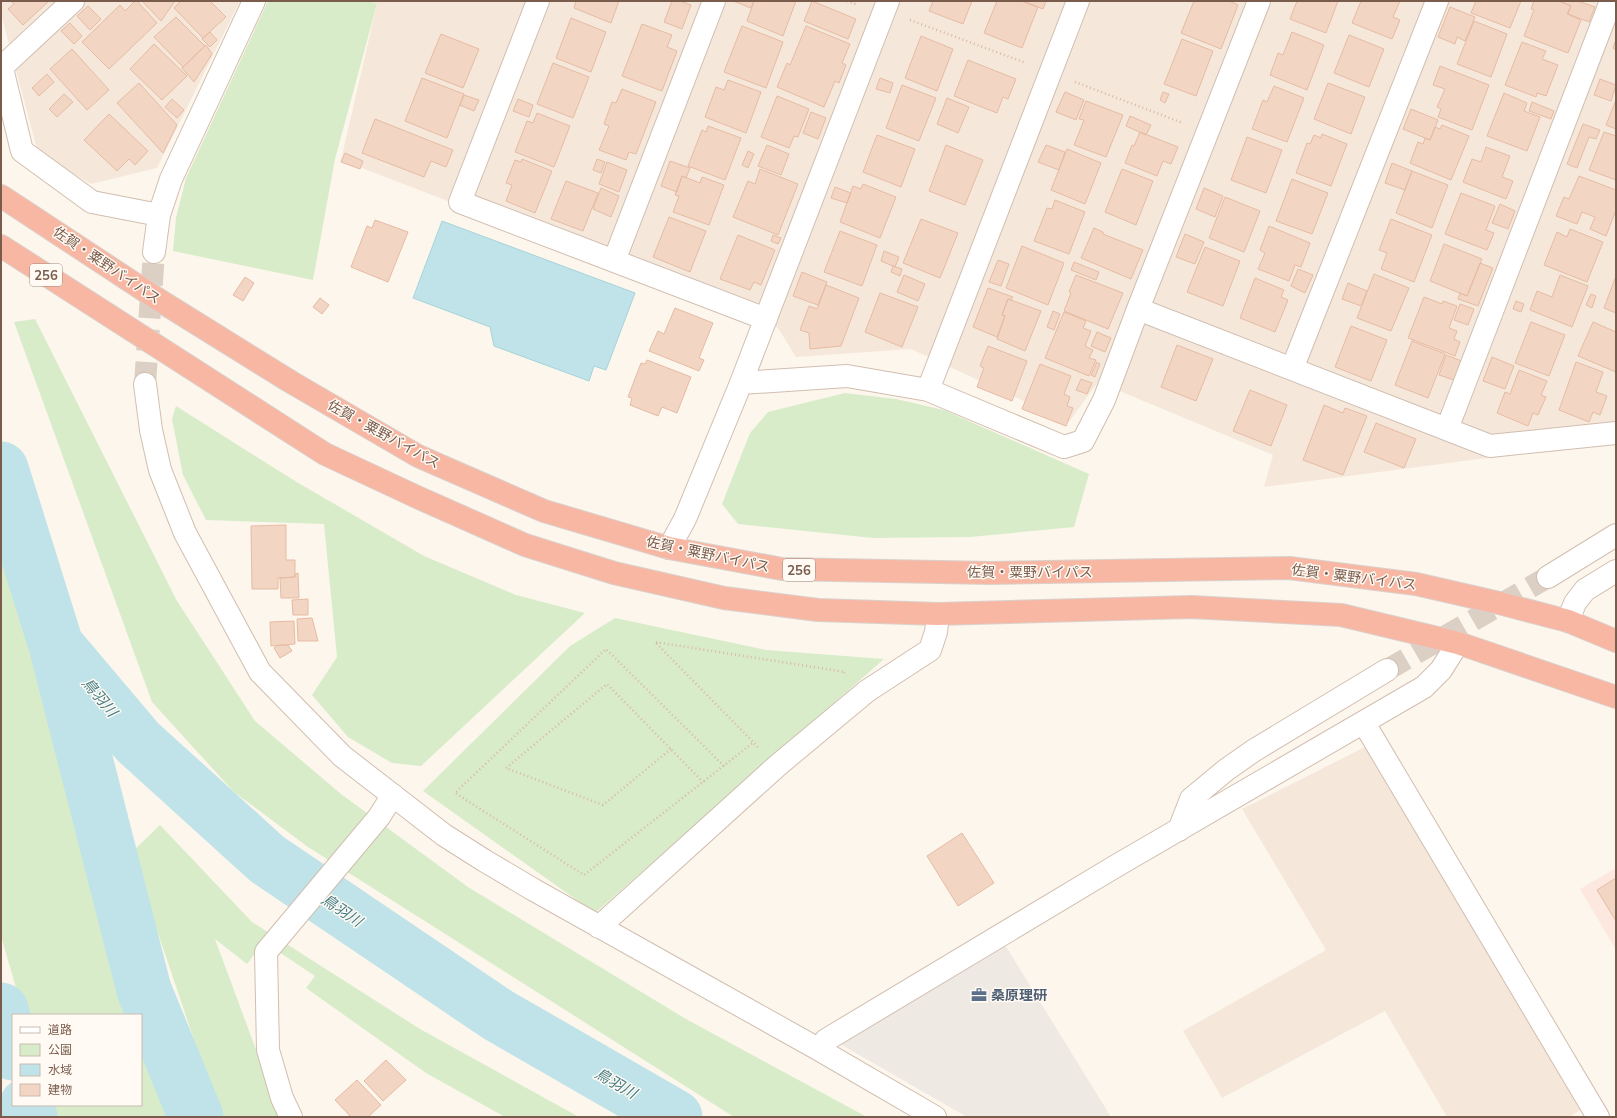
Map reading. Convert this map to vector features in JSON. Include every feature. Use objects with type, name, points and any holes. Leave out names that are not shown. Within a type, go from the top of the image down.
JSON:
[{"type":"highway","name":"佐賀・粟野バイパス","points":[[1,196],[159,300],[291,382],[418,456],[544,511],[669,548],[782,569],[991,573],[1289,568],[1416,584],[1568,621],[1616,641]]},
{"type":"highway","name":"256","points":[[1,246],[325,454],[416,498],[525,545],[614,573],[724,598],[818,610],[938,614],[1191,607],[1341,615],[1458,643],[1616,696]]},
{"type":"street","points":[[73,1],[1,66],[22,151],[92,202],[158,215]]},
{"type":"street","points":[[154,252],[158,215],[171,180],[254,1]]},
{"type":"street","points":[[538,1],[460,202],[766,319]]},
{"type":"street","points":[[614,261],[714,1]]},
{"type":"street","points":[[669,548],[685,519],[741,383],[888,1]]},
{"type":"street","points":[[928,390],[1078,1]]},
{"type":"street","points":[[741,383],[847,376],[928,390],[1064,447],[1083,441],[1104,400],[1138,309],[1259,1]]},
{"type":"street","points":[[1292,368],[1437,1]]},
{"type":"street","points":[[1447,429],[1611,1]]},
{"type":"street","points":[[1138,309],[1490,446],[1616,433]]},
{"type":"street","points":[[145,384],[151,430],[160,470],[185,533],[260,672],[342,756],[444,835],[534,890],[818,1049],[935,1117]]},
{"type":"street","points":[[1548,577],[1616,535]]},
{"type":"street","points":[[1568,621],[1575,603],[1585,590],[1616,571]]},
{"type":"street","points":[[599,927],[777,766],[867,691],[930,650],[936,632],[938,614]]},
{"type":"street","points":[[818,1049],[826,1040],[1116,866],[1424,687],[1441,670],[1458,643]]},
{"type":"street","points":[[1179,830],[1191,800],[1226,770],[1253,751],[1387,670]]},
{"type":"street","points":[[1364,723],[1598,1117]]},
{"type":"street","points":[[291,1117],[282,1098],[268,1050],[266,952],[379,817],[393,795]]},
{"type":"path","points":[[777,766],[655,642],[846,672],[840,677]]},
{"type":"path","points":[[724,766],[606,649],[455,793],[584,876],[724,766],[754,742]]},
{"type":"path","points":[[671,749],[603,805],[506,768],[607,684],[671,749],[703,782]]},
{"type":"shaded area","points":[[1,1],[240,1],[157,168],[91,184],[38,153],[1,14]]},
{"type":"shaded area","points":[[369,1],[1616,1],[1616,444],[1487,458],[1264,487],[1273,455],[1098,382],[1069,422],[911,349],[796,357],[778,328],[341,160],[377,4]]},
{"type":"shaded area","points":[[1367,746],[1580,1110],[1570,1117],[1447,1117],[1385,1011],[1222,1098],[1183,1031],[1326,950],[1242,809]]},
{"type":"shaded area","points":[[1616,868],[1616,950],[1580,889]]},
{"type":"shaded area","name":"桑原理研","points":[[1005,945],[1111,1117],[967,1117],[840,1044]]},
{"type":"green space","points":[[268,1],[369,1],[377,4],[335,159],[313,280],[173,251],[176,218],[186,178]]},
{"type":"green space","points":[[35,319],[177,601],[255,721],[341,794],[468,887],[686,1019],[867,1117],[734,1117],[308,847],[234,792],[152,702],[14,322]]},
{"type":"green space","points":[[845,393],[896,399],[944,410],[1089,474],[1074,527],[970,537],[873,538],[738,524],[722,504],[750,433],[768,412]]},
{"type":"green space","points":[[176,406],[295,481],[424,556],[516,595],[585,613],[421,766],[392,763],[348,737],[312,695],[337,657],[324,524],[206,520],[183,475],[172,419]]},
{"type":"green space","points":[[1,514],[22,565],[108,862],[193,1117],[54,1117],[50,1106],[142,1106],[142,1014],[24,1014],[1,936]]},
{"type":"green space","points":[[615,618],[766,650],[884,659],[595,913],[423,791],[570,646]]},
{"type":"green space","points":[[160,825],[252,922],[420,1029],[579,1117],[505,1117],[426,1073],[306,988],[315,976],[264,942],[247,964],[215,939],[281,1117],[220,1117],[131,853]]},
{"type":"water","points":[[442,221],[635,293],[606,370],[594,366],[589,381],[494,346],[490,327],[413,298]]},
{"type":"building","points":[[11,1],[49,1],[23,25],[8,9],[14,4]]},
{"type":"building","points":[[135,1],[137,1],[157,23],[109,69],[82,42],[120,5],[125,11]]},
{"type":"building","points":[[142,1],[175,1],[161,21]]},
{"type":"building","points":[[181,1],[210,1],[226,17],[203,38],[174,8]]},
{"type":"building","points":[[576,1],[619,1],[611,23],[574,8]]},
{"type":"building","points":[[672,1],[680,1],[691,5],[682,29],[664,22]]},
{"type":"building","points":[[733,1],[754,1],[751,8]]},
{"type":"building","points":[[754,1],[796,1],[783,36],[747,21]]},
{"type":"building","points":[[812,1],[856,19],[848,39],[804,21]]},
{"type":"building","points":[[933,1],[972,1],[963,24],[929,11]]},
{"type":"building","points":[[997,1],[1021,1],[1038,7],[1022,48],[984,33]]},
{"type":"building","points":[[1022,1],[1046,1],[1043,9]]},
{"type":"building","points":[[1194,1],[1229,1],[1238,5],[1221,49],[1181,33]]},
{"type":"building","points":[[1297,1],[1338,1],[1326,33],[1290,19]]},
{"type":"building","points":[[1361,1],[1400,1],[1393,17],[1400,20],[1392,39],[1352,23]]},
{"type":"building","points":[[1476,1],[1521,1],[1510,28],[1471,13]]},
{"type":"building","points":[[1534,1],[1559,1],[1571,6],[1567,14],[1581,20],[1568,53],[1524,36],[1534,10],[1531,9]]},
{"type":"building","points":[[1559,1],[1578,1],[1595,7],[1589,22],[1568,14],[1571,6]]},
{"type":"building","points":[[88,6],[101,19],[90,30],[77,16]]},
{"type":"building","points":[[1450,7],[1475,17],[1465,41],[1457,37],[1455,44],[1438,37]]},
{"type":"building","points":[[176,17],[205,46],[183,67],[154,37]]},
{"type":"building","points":[[571,18],[606,32],[591,72],[556,58]]},
{"type":"building","points":[[1474,21],[1507,34],[1491,77],[1457,64]]},
{"type":"building","points":[[70,23],[82,36],[74,44],[61,31]]},
{"type":"building","points":[[642,24],[672,35],[667,47],[677,51],[662,91],[622,76]]},
{"type":"building","points":[[742,26],[783,42],[766,88],[724,72]]},
{"type":"building","points":[[806,26],[850,44],[842,63],[846,65],[839,83],[835,81],[824,107],[777,87],[787,63],[790,65]]},
{"type":"building","points":[[210,32],[217,40],[210,47],[202,39]]},
{"type":"building","points":[[1292,32],[1324,45],[1307,90],[1270,75],[1278,53],[1283,55]]},
{"type":"building","points":[[441,34],[479,49],[463,88],[425,73]]},
{"type":"building","points":[[1349,35],[1384,49],[1369,87],[1334,73]]},
{"type":"building","points":[[921,36],[953,49],[937,91],[905,78]]},
{"type":"building","points":[[1182,39],[1213,51],[1196,96],[1164,84]]},
{"type":"building","points":[[1616,39],[1616,50],[1613,48]]},
{"type":"building","points":[[1522,42],[1546,51],[1542,59],[1558,65],[1546,96],[1537,93],[1536,97],[1505,85]]},
{"type":"building","points":[[154,44],[187,76],[162,100],[130,69]]},
{"type":"building","points":[[206,45],[212,54],[194,82],[182,68]]},
{"type":"building","points":[[72,49],[109,90],[87,110],[50,69]]},
{"type":"building","points":[[968,60],[1016,79],[1008,99],[1003,97],[997,113],[954,96]]},
{"type":"building","points":[[553,63],[589,77],[573,118],[537,104]]},
{"type":"building","points":[[1440,66],[1489,85],[1472,130],[1438,117],[1441,109],[1437,107],[1445,89],[1433,85]]},
{"type":"building","points":[[47,74],[54,82],[39,96],[32,88]]},
{"type":"building","points":[[422,78],[464,94],[447,138],[405,121]]},
{"type":"building","points":[[880,78],[893,83],[890,93],[876,89]]},
{"type":"building","points":[[1600,79],[1616,85],[1611,101],[1594,95]]},
{"type":"building","points":[[728,80],[761,92],[746,133],[705,117],[716,87],[724,90]]},
{"type":"building","points":[[139,83],[177,125],[163,153],[117,103]]},
{"type":"building","points":[[1328,83],[1365,97],[1351,134],[1314,119]]},
{"type":"building","points":[[902,85],[936,98],[919,141],[886,128]]},
{"type":"building","points":[[1274,86],[1304,98],[1287,142],[1252,129],[1263,100],[1267,102]]},
{"type":"building","points":[[622,89],[656,102],[636,154],[629,152],[626,160],[599,150],[609,126],[604,124],[612,102],[616,103]]},
{"type":"building","points":[[1065,92],[1084,100],[1076,120],[1056,112]]},
{"type":"building","points":[[1163,92],[1169,94],[1165,103],[1160,100]]},
{"type":"building","points":[[1504,93],[1527,103],[1524,111],[1540,117],[1527,151],[1487,136]]},
{"type":"building","points":[[64,94],[73,102],[57,117],[49,109]]},
{"type":"building","points":[[464,95],[479,100],[474,111],[460,105]]},
{"type":"building","points":[[777,96],[809,109],[798,137],[794,136],[789,148],[761,137]]},
{"type":"building","points":[[947,98],[969,107],[958,133],[937,124]]},
{"type":"building","points":[[172,99],[184,110],[177,118],[165,107]]},
{"type":"building","points":[[518,99],[533,105],[529,117],[513,111]]},
{"type":"building","points":[[1616,100],[1616,129],[1606,125]]},
{"type":"building","points":[[1086,101],[1123,115],[1106,157],[1074,145],[1084,120],[1079,119]]},
{"type":"building","points":[[1532,102],[1554,111],[1551,119],[1529,111]]},
{"type":"building","points":[[1411,109],[1438,120],[1430,140],[1403,129]]},
{"type":"building","points":[[811,112],[826,118],[818,139],[803,133]]},
{"type":"building","points":[[537,113],[570,126],[554,167],[515,152],[527,121],[533,123]]},
{"type":"building","points":[[109,114],[148,151],[135,165],[129,159],[117,171],[84,140]]},
{"type":"building","points":[[1130,116],[1151,125],[1146,135],[1126,126]]},
{"type":"building","points":[[375,119],[453,150],[446,167],[431,161],[424,177],[362,153]]},
{"type":"building","points":[[1583,124],[1600,130],[1596,139],[1589,137],[1577,168],[1567,164]]},
{"type":"building","points":[[1442,125],[1469,136],[1451,180],[1410,163],[1418,142],[1423,144],[1425,138],[1430,140],[1435,127],[1440,129]]},
{"type":"building","points":[[708,126],[741,138],[725,180],[688,166],[702,130],[706,132]]},
{"type":"building","points":[[1140,132],[1178,147],[1171,164],[1163,161],[1157,176],[1125,163],[1132,145],[1134,146]]},
{"type":"building","points":[[1604,132],[1616,136],[1616,180],[1589,170]]},
{"type":"building","points":[[1322,134],[1347,144],[1331,186],[1296,173],[1307,143],[1310,144],[1314,135],[1321,138]]},
{"type":"building","points":[[877,135],[915,149],[901,187],[863,172]]},
{"type":"building","points":[[1247,137],[1282,150],[1266,193],[1231,180]]},
{"type":"building","points":[[767,145],[789,154],[781,175],[758,166]]},
{"type":"building","points":[[946,145],[983,160],[965,205],[929,191]]},
{"type":"building","points":[[1046,145],[1065,152],[1059,170],[1038,162]]},
{"type":"building","points":[[1486,147],[1510,156],[1502,177],[1513,181],[1506,199],[1463,182],[1472,159],[1481,162]]},
{"type":"building","points":[[1067,149],[1101,163],[1085,204],[1051,190]]},
{"type":"building","points":[[748,151],[754,154],[748,168],[742,165]]},
{"type":"building","points":[[345,153],[363,161],[360,169],[341,162]]},
{"type":"building","points":[[522,159],[552,171],[535,213],[506,201],[512,185],[506,183],[515,160],[521,162]]},
{"type":"building","points":[[597,159],[605,162],[601,173],[593,170]]},
{"type":"building","points":[[670,161],[690,168],[686,178],[682,176],[677,192],[661,186]]},
{"type":"building","points":[[607,162],[627,170],[619,192],[599,184]]},
{"type":"building","points":[[1392,163],[1412,171],[1405,190],[1385,183]]},
{"type":"building","points":[[760,169],[798,184],[778,235],[733,217],[748,181],[755,184]]},
{"type":"building","points":[[1122,169],[1153,181],[1136,225],[1105,212]]},
{"type":"building","points":[[1412,171],[1448,185],[1432,228],[1396,213]]},
{"type":"building","points":[[682,176],[700,183],[702,177],[724,185],[709,225],[673,212],[679,196],[675,195]]},
{"type":"building","points":[[1579,176],[1616,190],[1616,210],[1606,236],[1590,229],[1595,217],[1582,212],[1577,224],[1556,216],[1564,197],[1569,199]]},
{"type":"building","points":[[1292,179],[1328,193],[1312,234],[1276,221]]},
{"type":"building","points":[[566,181],[598,193],[583,231],[551,219]]},
{"type":"building","points":[[863,184],[896,197],[880,238],[840,222],[853,186],[861,189]]},
{"type":"building","points":[[835,187],[851,193],[847,203],[831,198]]},
{"type":"building","points":[[601,188],[619,196],[611,217],[593,209]]},
{"type":"building","points":[[1204,188],[1223,196],[1215,217],[1196,209]]},
{"type":"building","points":[[1461,193],[1495,206],[1486,230],[1494,233],[1487,250],[1445,234]]},
{"type":"building","points":[[1225,197],[1260,211],[1244,252],[1209,238]]},
{"type":"building","points":[[1055,200],[1085,212],[1069,254],[1034,241],[1047,208],[1052,209]]},
{"type":"building","points":[[1500,204],[1515,211],[1508,229],[1492,223]]},
{"type":"building","points":[[669,217],[706,231],[690,272],[653,257]]},
{"type":"building","points":[[921,219],[958,233],[940,278],[903,263]]},
{"type":"building","points":[[1391,219],[1432,235],[1414,282],[1381,269],[1387,253],[1379,250]]},
{"type":"building","points":[[375,220],[408,232],[388,282],[351,267],[367,226],[372,228]]},
{"type":"building","points":[[1269,226],[1310,243],[1301,267],[1295,265],[1289,281],[1258,269],[1265,253],[1260,250]]},
{"type":"building","points":[[1094,228],[1103,232],[1103,234],[1143,250],[1131,279],[1081,258]]},
{"type":"building","points":[[1570,229],[1603,242],[1587,282],[1544,265],[1557,232],[1567,237]]},
{"type":"building","points":[[840,231],[877,245],[862,286],[824,272]]},
{"type":"building","points":[[1185,234],[1204,242],[1195,264],[1176,257]]},
{"type":"building","points":[[738,235],[775,250],[761,285],[754,282],[750,290],[720,279]]},
{"type":"building","points":[[773,235],[781,238],[778,244],[771,241]]},
{"type":"building","points":[[1444,244],[1482,259],[1467,296],[1430,281]]},
{"type":"building","points":[[1022,246],[1064,263],[1048,305],[1006,288]]},
{"type":"building","points":[[1205,247],[1240,261],[1223,306],[1187,292]]},
{"type":"building","points":[[884,251],[899,257],[895,267],[881,261]]},
{"type":"building","points":[[998,260],[1009,264],[1001,286],[989,282]]},
{"type":"building","points":[[1074,262],[1099,272],[1096,280],[1071,270]]},
{"type":"building","points":[[1480,263],[1493,268],[1478,306],[1458,299],[1460,293],[1467,296]]},
{"type":"building","points":[[893,266],[902,269],[900,276],[891,272]]},
{"type":"building","points":[[1298,269],[1313,275],[1305,293],[1291,286]]},
{"type":"building","points":[[802,272],[827,282],[818,305],[793,296]]},
{"type":"building","points":[[1374,274],[1409,288],[1391,331],[1357,318]]},
{"type":"building","points":[[904,275],[925,284],[918,301],[897,292]]},
{"type":"building","points":[[1076,275],[1123,293],[1108,329],[1064,311],[1071,293],[1069,292]]},
{"type":"building","points":[[1560,275],[1588,286],[1572,327],[1530,310],[1537,291],[1552,297]]},
{"type":"building","points":[[1616,276],[1616,313],[1604,308]]},
{"type":"building","points":[[245,277],[254,283],[243,301],[233,295]]},
{"type":"building","points":[[1255,278],[1284,290],[1281,297],[1288,300],[1275,332],[1240,318]]},
{"type":"building","points":[[1348,283],[1367,291],[1361,306],[1342,299]]},
{"type":"building","points":[[826,285],[859,298],[841,346],[810,349],[809,333],[800,330],[809,306],[817,309]]},
{"type":"building","points":[[988,288],[1013,297],[1011,300],[1008,299],[1002,315],[1005,316],[997,337],[973,327]]},
{"type":"building","points":[[880,293],[918,307],[902,347],[865,332]]},
{"type":"building","points":[[1591,294],[1596,296],[1592,308],[1586,305]]},
{"type":"building","points":[[1424,297],[1442,304],[1443,301],[1457,306],[1449,328],[1457,331],[1454,339],[1460,342],[1455,356],[1408,338]]},
{"type":"building","points":[[320,298],[329,305],[322,314],[313,307]]},
{"type":"building","points":[[1008,299],[1041,311],[1025,351],[997,339],[1005,316],[1002,315]]},
{"type":"building","points":[[1516,301],[1524,304],[1521,312],[1513,309]]},
{"type":"building","points":[[1460,304],[1474,309],[1468,325],[1454,320]]},
{"type":"building","points":[[675,308],[713,323],[699,358],[704,360],[699,371],[649,351],[658,331],[664,334]]},
{"type":"building","points":[[1053,311],[1060,314],[1054,330],[1047,327]]},
{"type":"building","points":[[1064,312],[1086,321],[1083,328],[1091,331],[1085,346],[1093,350],[1089,358],[1096,360],[1089,376],[1045,358]]},
{"type":"building","points":[[1531,322],[1565,335],[1549,376],[1515,363]]},
{"type":"building","points":[[1593,322],[1616,332],[1616,372],[1578,356]]},
{"type":"building","points":[[1351,326],[1387,340],[1371,381],[1335,367]]},
{"type":"building","points":[[1097,332],[1111,338],[1105,352],[1091,346]]},
{"type":"building","points":[[1412,341],[1445,354],[1428,398],[1395,385]]},
{"type":"building","points":[[1177,345],[1213,359],[1196,401],[1161,387]]},
{"type":"building","points":[[988,346],[1027,361],[1012,401],[977,387],[984,368],[980,366]]},
{"type":"building","points":[[1446,355],[1464,362],[1457,381],[1439,375]]},
{"type":"building","points":[[1492,357],[1514,366],[1505,389],[1483,381]]},
{"type":"building","points":[[647,360],[691,377],[677,413],[662,407],[658,416],[630,405],[632,398],[628,397],[641,363],[645,364]]},
{"type":"building","points":[[1097,362],[1100,364],[1095,377],[1091,375]]},
{"type":"building","points":[[1576,362],[1603,372],[1596,392],[1607,396],[1600,415],[1593,412],[1589,422],[1559,410]]},
{"type":"building","points":[[1040,364],[1071,376],[1064,394],[1070,397],[1067,406],[1073,408],[1066,426],[1022,409]]},
{"type":"building","points":[[1519,370],[1547,381],[1541,395],[1546,397],[1538,415],[1533,413],[1528,426],[1497,413],[1505,392],[1510,394]]},
{"type":"building","points":[[1081,379],[1092,383],[1087,394],[1076,390]]},
{"type":"building","points":[[1250,390],[1287,405],[1271,446],[1233,431]]},
{"type":"building","points":[[1324,405],[1343,413],[1345,408],[1367,416],[1343,475],[1303,460]]},
{"type":"building","points":[[1376,423],[1416,439],[1404,468],[1364,452]]},
{"type":"building","points":[[286,525],[286,560],[295,560],[295,577],[278,578],[278,589],[252,589],[251,526]]},
{"type":"building","points":[[298,573],[299,598],[281,598],[280,578],[295,577],[295,574]]},
{"type":"building","points":[[308,599],[308,615],[293,615],[292,600]]},
{"type":"building","points":[[312,618],[318,641],[298,641],[297,619]]},
{"type":"building","points":[[294,621],[295,644],[271,646],[270,622]]},
{"type":"building","points":[[278,645],[288,645],[292,651],[280,658],[274,648]]},
{"type":"building","points":[[962,833],[994,883],[958,906],[927,856]]},
{"type":"building","points":[[1616,878],[1616,921],[1597,890]]},
{"type":"building","points":[[386,1060],[406,1080],[383,1101],[364,1081]]},
{"type":"building","points":[[357,1080],[381,1105],[368,1117],[351,1117],[335,1100]]},
{"type":"waterway","name":"鳥羽川","points":[[1,469],[56,645],[144,990],[196,1117]]},
{"type":"waterway","name":"鳥羽川","points":[[56,645],[138,742],[267,859],[498,1015],[675,1117]]},
{"type":"waterway","points":[[1,1010],[12,1049]]},
{"type":"waterway","points":[[27,1106],[30,1117]]},
{"type":"tunnel","points":[[145,384],[154,252]]},
{"type":"tunnel","points":[[1387,670],[1548,577]]},
{"type":"place","name":"桑原理研","points":[[979,995]]}]
